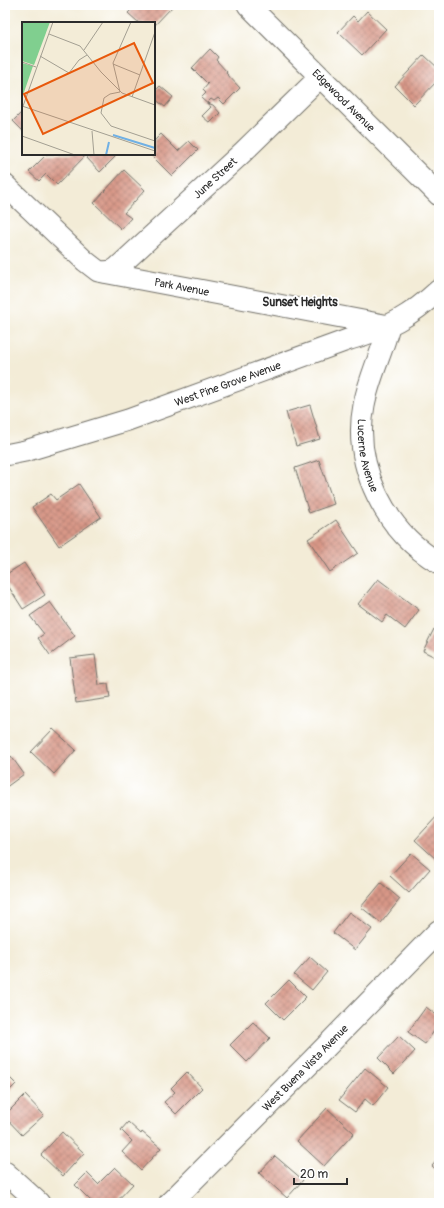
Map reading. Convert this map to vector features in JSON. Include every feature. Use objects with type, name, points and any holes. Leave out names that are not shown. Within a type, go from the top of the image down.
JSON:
[{"type":"street","name":"Edgewood Avenue","points":[[248,5],[439,195]]},
{"type":"street","name":"June Street","points":[[104,272],[112,271],[117,268],[242,153],[320,77]]},
{"type":"street","name":"Park Avenue","points":[[5,185],[85,261],[98,271],[389,326]]},
{"type":"street","name":"West Pine Grove Avenue","points":[[5,455],[25,451],[128,420],[389,326],[408,316],[439,290]]},
{"type":"street","name":"Lucerne Avenue","points":[[389,326],[384,346],[368,388],[364,406],[362,444],[365,462],[378,497],[389,515],[402,532],[418,547],[439,563]]},
{"type":"street","name":"West Buena Vista Avenue","points":[[170,1203],[439,931]]},
{"type":"street","points":[[5,1172],[39,1203]]},
{"type":"building","points":[[136,5],[170,5],[172,7],[155,25],[155,22],[138,22],[128,13]]},
{"type":"building","points":[[367,11],[386,29],[362,55],[338,32],[353,16],[358,21]]},
{"type":"building","points":[[210,49],[218,57],[216,60],[227,72],[226,73],[240,88],[224,104],[218,98],[214,101],[211,99],[207,103],[213,105],[220,113],[210,123],[202,116],[211,107],[201,98],[206,93],[203,90],[208,84],[192,68]]},
{"type":"building","points":[[424,55],[439,69],[439,79],[414,105],[395,86]]},
{"type":"building","points":[[160,86],[173,97],[165,107],[155,99],[155,91]]},
{"type":"building","points":[[22,112],[22,130],[13,121]]},
{"type":"building","points":[[161,134],[178,151],[189,141],[198,150],[172,176],[151,155],[155,155],[155,140]]},
{"type":"building","points":[[46,155],[85,156],[57,185],[46,174],[39,181],[29,172]]},
{"type":"building","points":[[90,155],[113,155],[115,157],[100,172],[87,158]]},
{"type":"building","points":[[124,170],[145,190],[124,213],[131,218],[121,229],[94,203]]},
{"type":"building","points":[[310,405],[320,439],[296,446],[286,412]]},
{"type":"building","points":[[319,460],[334,504],[309,513],[295,468]]},
{"type":"building","points":[[79,484],[101,517],[59,546],[32,507],[51,494],[56,500]]},
{"type":"building","points":[[336,520],[358,553],[330,572],[308,539]]},
{"type":"building","points":[[24,563],[45,595],[23,609],[5,581],[5,575]]},
{"type":"building","points":[[378,579],[419,610],[405,629],[387,615],[382,622],[358,604]]},
{"type":"building","points":[[50,602],[75,636],[50,655],[38,638],[44,634],[30,616]]},
{"type":"building","points":[[434,629],[439,631],[439,659],[423,651]]},
{"type":"building","points":[[95,655],[99,685],[108,684],[110,698],[76,703],[70,658]]},
{"type":"building","points":[[53,729],[76,750],[54,774],[31,752]]},
{"type":"building","points":[[11,756],[24,774],[5,788],[5,760]]},
{"type":"building","points":[[439,814],[439,858],[437,860],[415,840]]},
{"type":"building","points":[[411,853],[430,869],[409,893],[390,876]]},
{"type":"building","points":[[381,883],[400,899],[381,923],[361,907]]},
{"type":"building","points":[[349,912],[372,929],[355,950],[333,933]]},
{"type":"building","points":[[310,957],[327,972],[312,990],[294,975]]},
{"type":"building","points":[[289,980],[306,997],[283,1020],[266,1003]]},
{"type":"building","points":[[426,1007],[439,1017],[439,1024],[425,1044],[408,1032]]},
{"type":"building","points":[[253,1022],[270,1038],[247,1062],[230,1045]]},
{"type":"building","points":[[399,1036],[415,1051],[394,1074],[378,1058]]},
{"type":"building","points":[[365,1068],[388,1087],[373,1106],[365,1099],[355,1112],[339,1100]]},
{"type":"building","points":[[187,1072],[202,1088],[176,1114],[164,1102],[175,1092],[171,1088]]},
{"type":"building","points":[[5,1073],[16,1084],[5,1095]]},
{"type":"building","points":[[25,1095],[44,1115],[22,1135],[5,1117],[5,1115]]},
{"type":"building","points":[[327,1108],[354,1133],[324,1166],[297,1141]]},
{"type":"building","points":[[128,1122],[141,1134],[142,1132],[161,1148],[141,1170],[122,1152],[132,1141],[121,1130]]},
{"type":"building","points":[[62,1132],[84,1153],[63,1176],[41,1155]]},
{"type":"building","points":[[275,1156],[303,1180],[287,1198],[259,1173]]},
{"type":"building","points":[[439,1158],[439,1172],[432,1166]]},
{"type":"building","points":[[115,1167],[133,1184],[115,1203],[93,1203],[75,1185],[87,1173],[98,1184]]},
{"type":"district","name":"Sunset Heights","points":[[300,302]]}]
